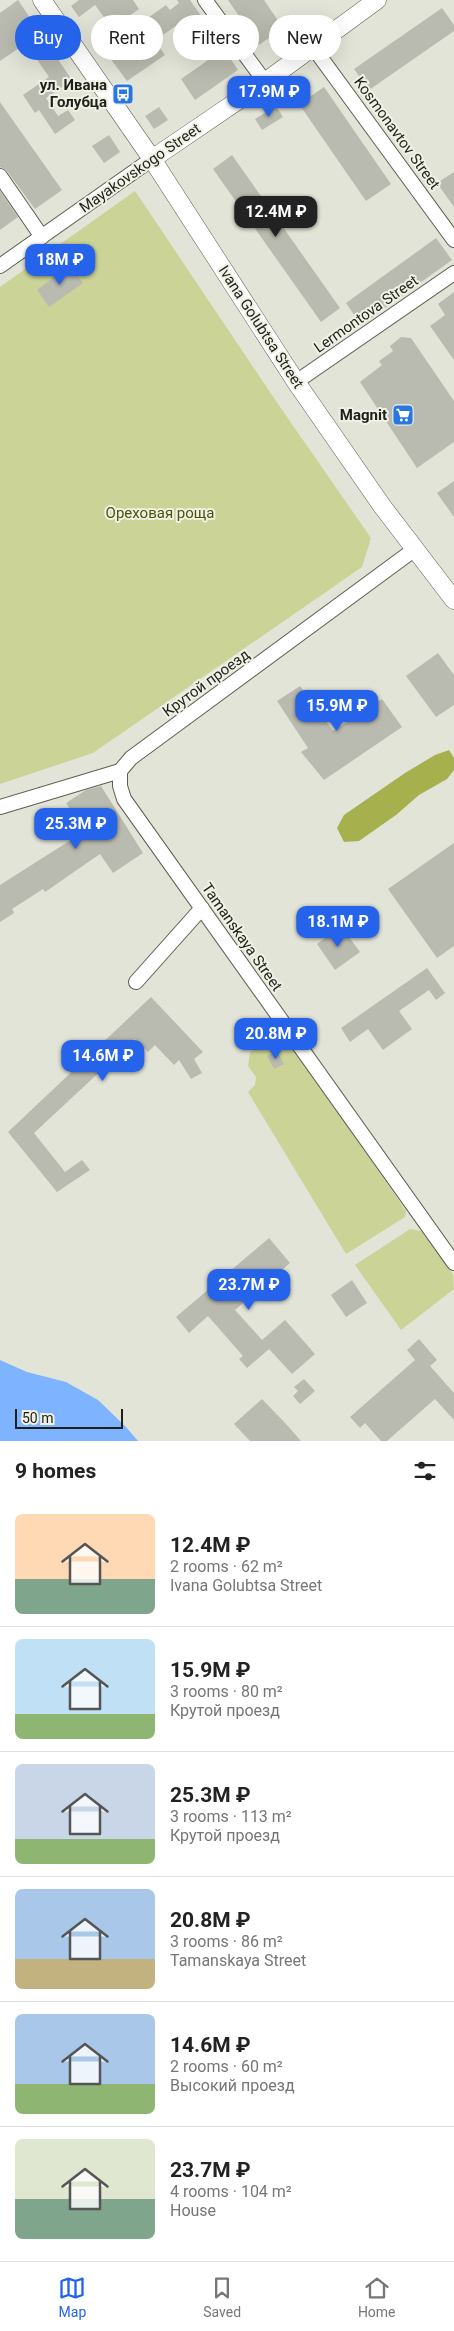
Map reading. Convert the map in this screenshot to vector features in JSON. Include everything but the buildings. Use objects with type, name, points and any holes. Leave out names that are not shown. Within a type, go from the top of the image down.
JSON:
[{"type":"street","name":"Ivana Golubtsa Street","points":[[42,0],[152,159],[296,382],[382,506],[454,600]]},
{"type":"street","points":[[205,0],[264,82]]},
{"type":"street","name":"Mayakovskogo Street","points":[[341,26],[377,0]]},
{"type":"street","name":"Mayakovskogo Street","points":[[0,266],[295,60]]},
{"type":"street","name":"Kosmonavtov Street","points":[[322,60],[454,240]]},
{"type":"street","points":[[0,176],[42,237]]},
{"type":"street","name":"Lermontova Street","points":[[296,382],[454,273]]},
{"type":"street","name":"Крутой проезд","points":[[0,808],[120,771],[131,758],[415,549]]},
{"type":"street","name":"Tamanskaya Street","points":[[120,771],[120,786],[124,799],[454,1263]]},
{"type":"street","points":[[136,982],[202,908]]},
{"type":"green space","name":"Ореховая роща","points":[[135,191],[278,404],[371,538],[362,567],[93,753],[0,784],[0,287]]},
{"type":"green space","points":[[449,750],[454,758],[454,770],[447,779],[419,795],[396,815],[359,841],[344,842],[337,828],[344,815],[405,773],[435,755]]},
{"type":"green space","points":[[276,1037],[288,1040],[406,1211],[405,1217],[346,1254],[248,1092],[255,1085],[256,1077],[248,1066],[250,1052]]},
{"type":"green space","points":[[410,1229],[421,1231],[453,1274],[454,1289],[401,1330],[355,1265]]},
{"type":"water","points":[[0,1360],[27,1372],[66,1382],[98,1400],[138,1441],[0,1441]]},
{"type":"place","name":"ул. Ивана Голубца","points":[[123,94]]},
{"type":"place","name":"Magnit","points":[[403,415]]}]
